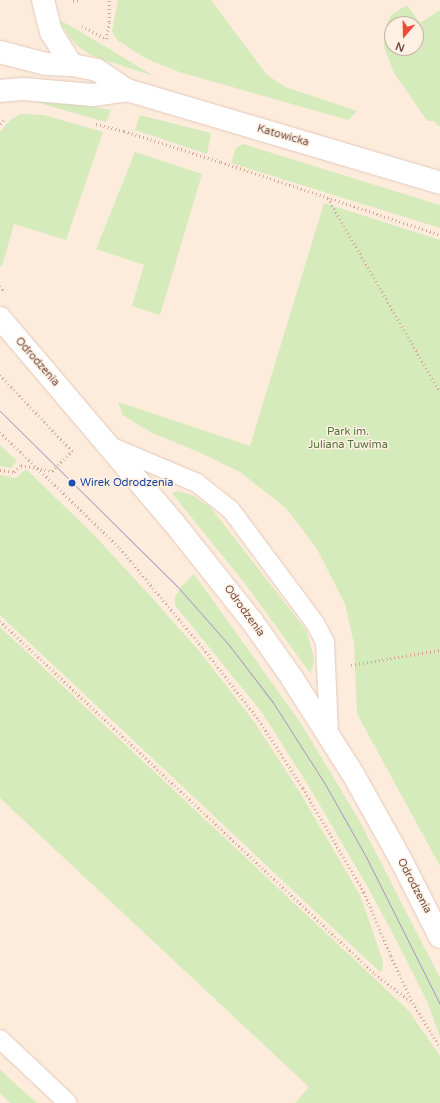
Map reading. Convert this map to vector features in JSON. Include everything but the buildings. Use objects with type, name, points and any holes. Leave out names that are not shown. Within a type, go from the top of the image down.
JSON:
[{"type":"street","points":[[43,0],[52,32],[72,65]]},
{"type":"street","name":"Katowicka","points":[[0,52],[46,64],[72,65],[97,70],[127,90],[440,183]]},
{"type":"street","name":"Katowicka","points":[[0,91],[24,89],[93,95],[127,90]]},
{"type":"street","name":"Odrodzenia","points":[[0,318],[230,592],[288,672],[329,735],[374,811],[440,937]]},
{"type":"lane","points":[[109,446],[197,483],[231,510],[316,623],[325,642],[329,735]]},
{"type":"lane","points":[[0,1039],[68,1103]]},
{"type":"path","points":[[75,23],[106,39],[109,22],[109,0]]},
{"type":"path","points":[[93,123],[132,133],[440,235]]},
{"type":"path","points":[[328,198],[440,392]]},
{"type":"path","points":[[0,375],[72,451]]},
{"type":"path","points":[[0,432],[120,548],[204,648],[259,720],[303,788],[364,892],[391,956],[414,1003],[440,1047]]},
{"type":"path","points":[[0,470],[14,472],[21,465],[52,471],[72,451],[80,446]]},
{"type":"path","points":[[0,621],[375,974],[414,1003]]},
{"type":"path","points":[[346,666],[440,650]]},
{"type":"green space","points":[[118,0],[211,0],[267,75],[285,87],[357,111],[348,120],[179,72],[145,58],[117,40],[112,31]]},
{"type":"green space","points":[[407,5],[415,16],[391,16]]},
{"type":"green space","points":[[440,10],[440,127],[434,121],[427,121],[393,71],[387,56],[424,56],[424,20]]},
{"type":"green space","points":[[59,20],[154,76],[89,54],[70,38]]},
{"type":"green space","points":[[34,100],[66,102],[111,110],[106,122]]},
{"type":"green space","points":[[21,114],[44,115],[103,132],[66,240],[14,224],[2,266],[0,267],[0,132],[10,120]]},
{"type":"green space","points":[[140,115],[211,133],[207,154],[135,130]]},
{"type":"green space","points":[[243,144],[440,205],[440,228],[231,163],[236,148]]},
{"type":"green space","points":[[135,152],[202,174],[160,315],[132,306],[144,265],[96,249]]},
{"type":"green space","name":"Park im. Juliana Tuwima","points":[[324,203],[440,240],[440,866],[357,714],[354,644],[345,604],[317,549],[286,508],[240,472],[201,453],[152,433],[123,415],[118,402],[250,446]]},
{"type":"green space","points":[[0,445],[17,461],[11,468],[0,466]]},
{"type":"green space","points":[[26,469],[93,534],[154,600],[200,652],[255,723],[299,791],[360,895],[383,961],[382,971],[379,971],[365,958],[0,615],[0,475],[16,478]]},
{"type":"green space","points":[[177,491],[192,495],[211,508],[306,630],[314,663],[310,673],[246,585],[172,493]]},
{"type":"green space","points":[[194,574],[300,722],[359,820],[440,978],[440,1037],[427,1001],[406,959],[369,889],[308,785],[263,714],[175,605],[175,597],[182,586]]},
{"type":"green space","points":[[0,627],[408,1010],[440,1056],[440,1103],[295,1103],[309,1087],[0,798]]},
{"type":"green space","points":[[0,1069],[37,1103],[10,1103],[0,1093]]},
{"type":"tram line","points":[[0,411],[177,586],[229,645],[272,701],[325,784],[365,855],[440,1004]]},
{"type":"place","name":"Wirek Odrodzenia","points":[[72,483]]}]
